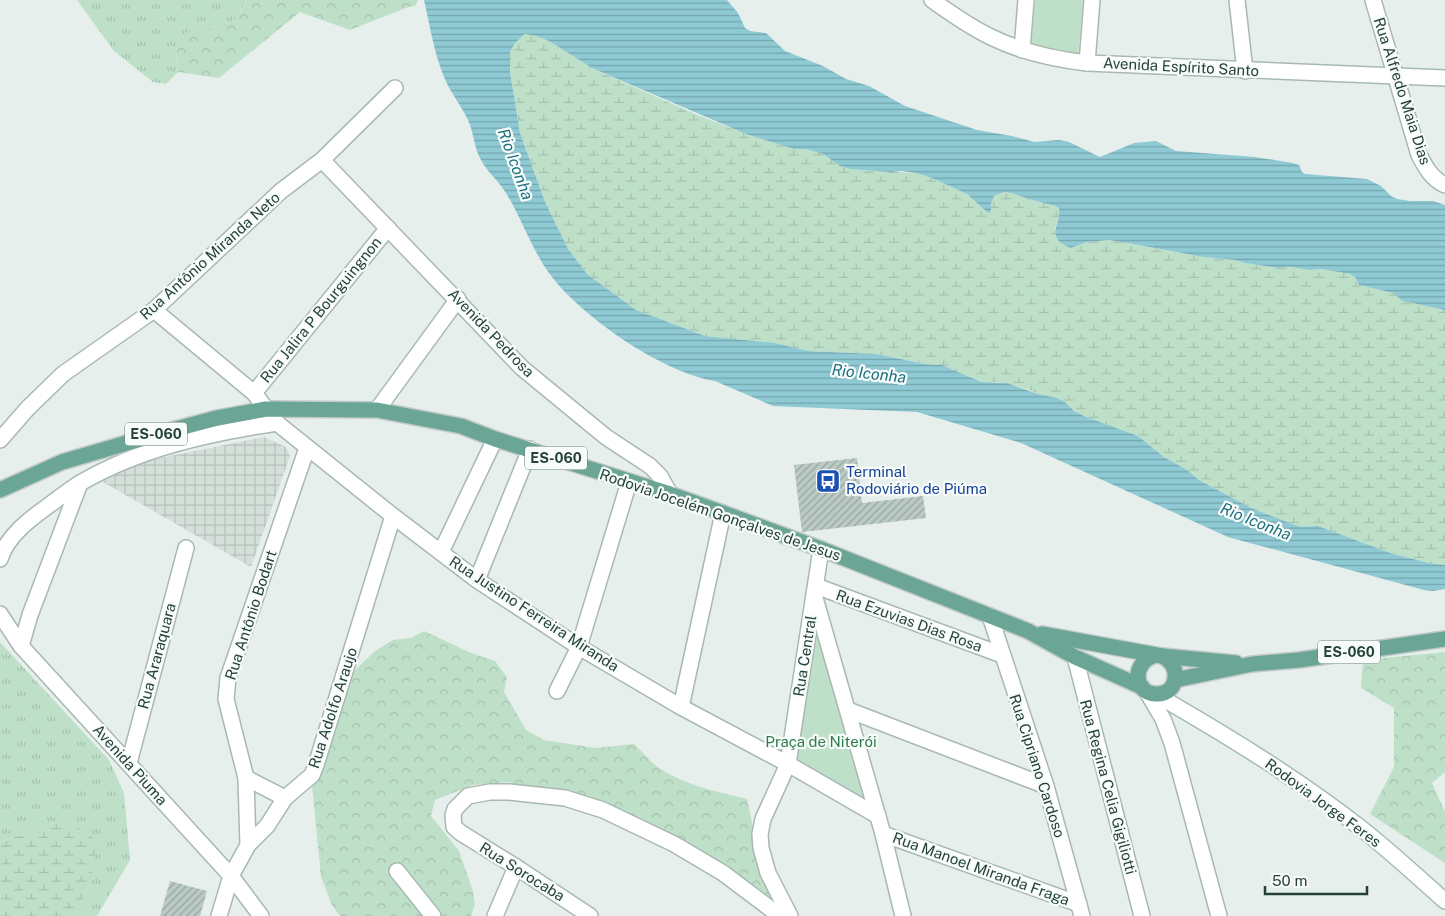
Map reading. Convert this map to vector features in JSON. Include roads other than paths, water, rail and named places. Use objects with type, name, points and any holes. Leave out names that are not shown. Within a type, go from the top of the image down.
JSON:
[{"type":"main road","name":"Rodovia Jocelém Gonçalves de Jesus","points":[[0,490],[71,460],[217,418],[266,409],[377,410],[461,426],[495,439],[670,494],[821,549],[1028,631],[1075,657],[1148,691]]},
{"type":"main road","name":"Rodovia Jocelém Gonçalves de Jesus","points":[[1028,631],[1159,656],[1252,664]]},
{"type":"main road","name":"Rodovia Jocelém Gonçalves de Jesus","points":[[1174,683],[1252,664],[1299,660],[1445,639]]},
{"type":"main road","points":[[1148,691],[1138,677],[1138,671],[1144,660],[1159,656],[1171,662],[1175,668],[1174,683]]},
{"type":"main road","name":"ES-060","points":[[1148,691],[1168,690],[1174,683]]},
{"type":"street","name":"Avenida Espírito Santo","points":[[932,0],[990,37],[1022,50],[1063,60],[1244,71],[1445,78]]},
{"type":"street","points":[[1022,50],[1026,0]]},
{"type":"street","points":[[1088,63],[1092,0]]},
{"type":"street","points":[[1237,0],[1244,71]]},
{"type":"street","name":"Rua Alfredo Maia Dias","points":[[1373,0],[1397,75],[1419,155],[1427,170],[1440,182]]},
{"type":"street","name":"Rua Antônio Miranda Neto","points":[[0,440],[28,408],[62,374],[154,310],[281,192],[322,160],[395,88]]},
{"type":"street","name":"Avenida Pedrosa","points":[[322,160],[458,299],[522,368],[606,437],[650,466],[660,476],[670,494]]},
{"type":"street","name":"Rua Jalira P Bourguingnon","points":[[254,393],[388,228]]},
{"type":"street","points":[[377,410],[458,299]]},
{"type":"street","name":"Rua Justino Ferreira Miranda","points":[[154,310],[254,393],[277,423],[392,516],[477,580],[578,647],[681,707],[788,764],[878,816]]},
{"type":"street","points":[[0,559],[13,536],[37,514],[81,483],[113,466],[168,446],[245,428],[277,423]]},
{"type":"street","points":[[441,552],[495,439]]},
{"type":"street","name":"Rua Antônio Bodart","points":[[248,844],[246,778],[226,699],[228,678],[307,448]]},
{"type":"street","points":[[477,580],[530,449]]},
{"type":"street","points":[[557,692],[578,647],[629,482]]},
{"type":"street","points":[[21,646],[30,615],[81,483]]},
{"type":"street","points":[[681,707],[722,513]]},
{"type":"street","name":"Rua Adolfo Araujo","points":[[218,916],[231,876],[248,844],[267,826],[285,798],[312,775],[392,516]]},
{"type":"street","name":"Rua Araraquara","points":[[129,763],[186,548]]},
{"type":"street","name":"Rua Central","points":[[790,916],[768,873],[761,848],[760,834],[762,819],[788,764],[821,549]]},
{"type":"street","points":[[815,590],[883,834],[903,916]]},
{"type":"street","name":"Rua Ezuvias Dias Rosa","points":[[815,590],[1002,655]]},
{"type":"street","name":"Avenida Piuma","points":[[0,614],[21,646],[231,876],[262,916]]},
{"type":"street","name":"Rua Cipriano Cardoso","points":[[990,616],[1046,786],[1081,910]]},
{"type":"street","name":"Rua Regina Celia Gigiliotti","points":[[1075,657],[1142,916]]},
{"type":"street","name":"Rodovia Jorge Feres","points":[[1174,683],[1194,716]]},
{"type":"street","points":[[1148,691],[1163,719],[1172,742],[1219,916]]},
{"type":"street","name":"Rodovia Jorge Feres","points":[[1148,691],[1194,716],[1264,761],[1360,828],[1445,901]]},
{"type":"street","points":[[848,710],[1046,786]]},
{"type":"street","points":[[246,778],[285,798]]},
{"type":"street","name":"Rua Sorocaba","points":[[590,916],[516,867],[481,847],[454,827],[453,816],[455,809],[468,796],[490,792],[508,792],[565,798],[603,810],[674,844],[723,873],[780,916]]},
{"type":"street","name":"Rua Manoel Miranda Fraga","points":[[883,834],[1081,910]]},
{"type":"street","points":[[495,916],[516,867]]},
{"type":"street","points":[[397,871],[433,916]]},
{"type":"water","name":"Rio Iconha","points":[[424,0],[727,0],[738,13],[745,28],[750,31],[766,33],[785,51],[823,66],[846,79],[869,86],[905,106],[977,130],[1034,142],[1059,140],[1069,142],[1100,157],[1134,143],[1156,141],[1176,151],[1255,157],[1299,165],[1305,174],[1367,179],[1381,186],[1397,199],[1433,201],[1445,205],[1445,310],[1403,301],[1393,293],[1359,285],[1356,278],[1350,274],[1321,269],[1278,268],[1109,240],[1087,242],[1071,248],[1058,240],[1056,235],[1059,208],[1055,206],[1004,192],[994,196],[991,211],[988,213],[967,194],[917,173],[850,169],[840,166],[823,154],[806,149],[794,149],[746,134],[592,68],[549,41],[536,36],[525,34],[515,43],[510,52],[510,72],[520,133],[545,202],[568,249],[587,274],[636,310],[705,336],[775,343],[808,351],[876,354],[925,364],[942,365],[982,382],[1007,383],[1038,394],[1057,398],[1084,416],[1138,436],[1164,457],[1187,470],[1199,480],[1251,508],[1295,525],[1303,527],[1318,526],[1393,554],[1445,565],[1445,589],[1424,590],[1228,537],[1021,443],[917,412],[773,406],[715,381],[694,376],[671,367],[648,355],[601,324],[563,290],[549,273],[506,193],[486,169],[479,155],[468,120],[444,77],[435,49]]},
{"type":"place","name":"Terminal Rodoviário de Piúma","points":[[828,481]]},
{"type":"park label","name":"Praça de Niterói","points":[[821,742]]}]
